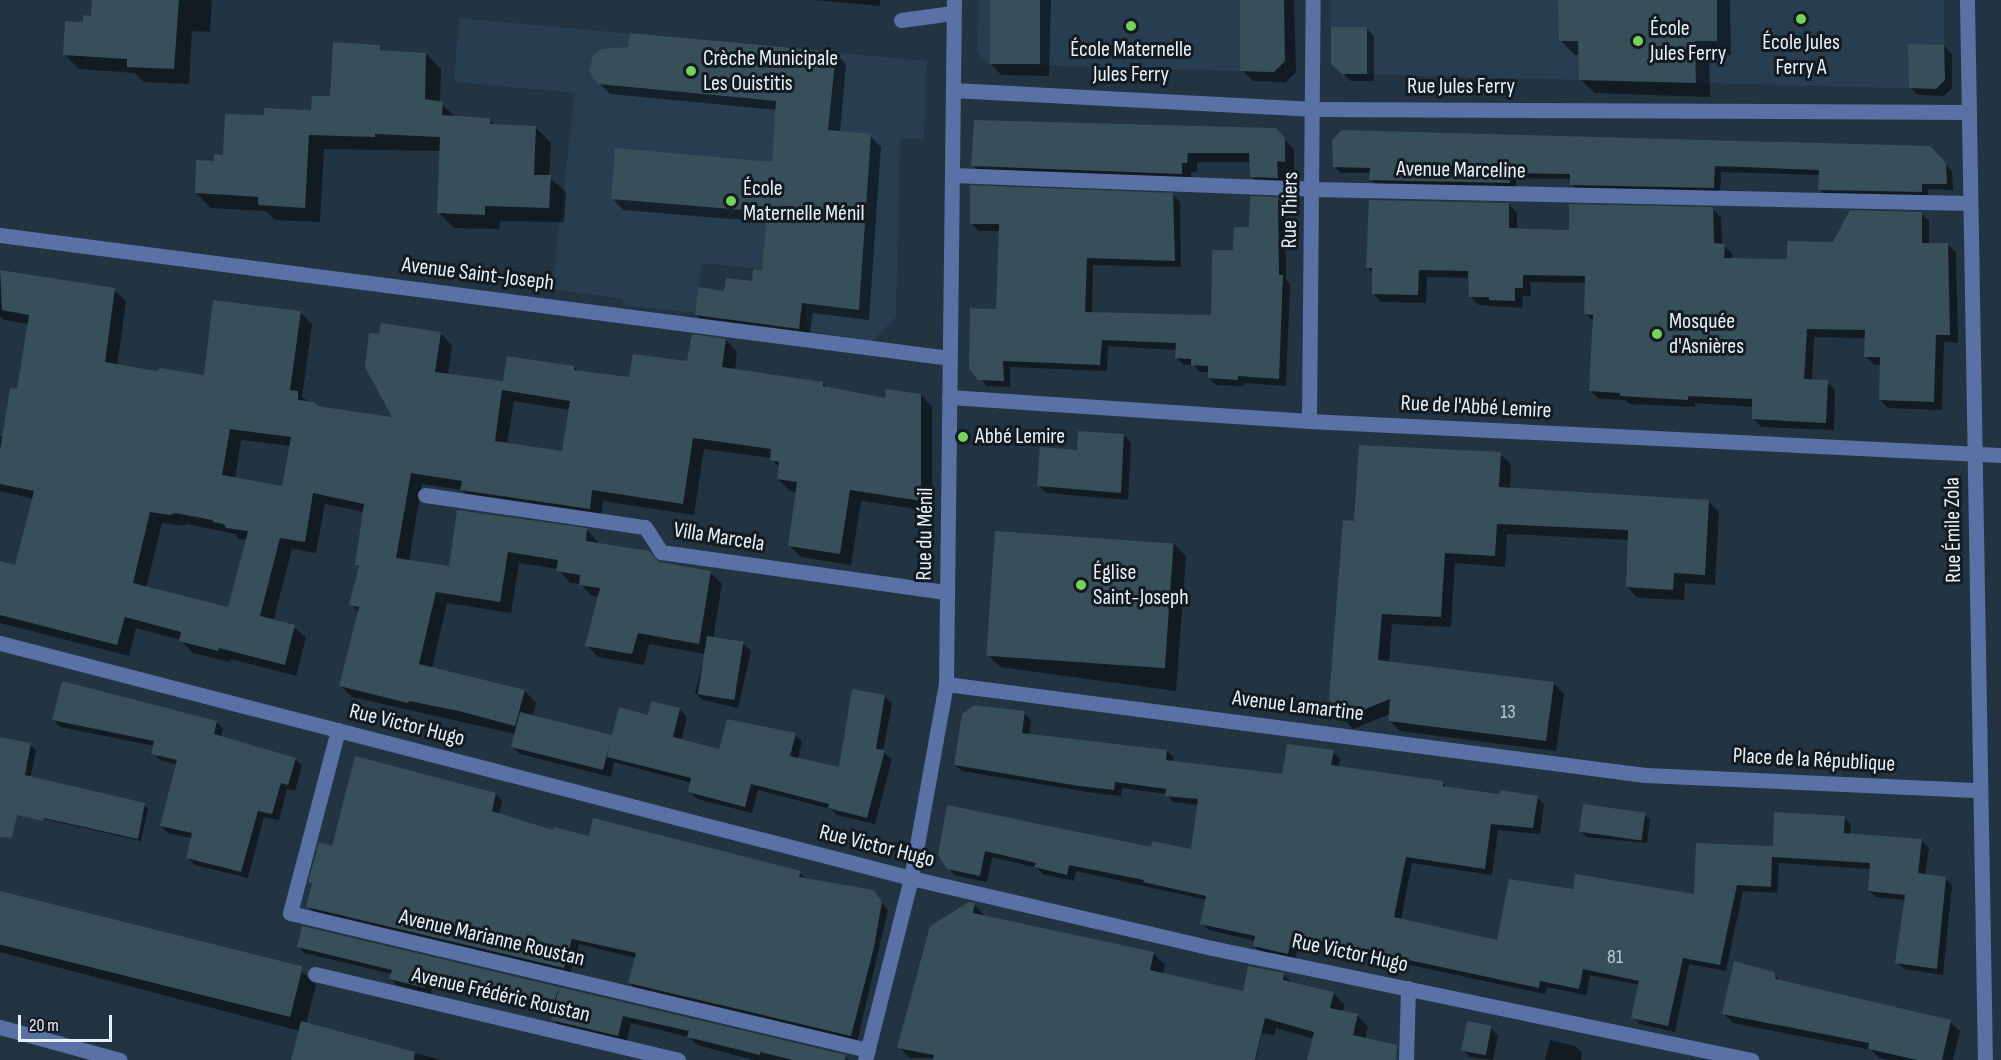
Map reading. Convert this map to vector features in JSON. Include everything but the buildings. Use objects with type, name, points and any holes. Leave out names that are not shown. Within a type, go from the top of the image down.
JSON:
[{"type":"street","name":"Rue Thiers","points":[[1309,421],[1314,109],[1313,0]]},
{"type":"street","name":"Rue Émile Zola","points":[[1967,0],[1984,1060]]},
{"type":"street","points":[[901,20],[954,7]]},
{"type":"street","name":"Rue du Ménil","points":[[866,1055],[911,878],[946,684],[954,7]]},
{"type":"street","name":"Rue Jules Ferry","points":[[952,90],[1314,109],[1969,112]]},
{"type":"street","name":"Avenue Marceline","points":[[952,175],[1312,189],[1970,203]]},
{"type":"street","name":"Avenue Saint-Joseph","points":[[0,235],[949,357]]},
{"type":"street","name":"Rue de l'Abbé Lemire","points":[[949,397],[1309,421],[2001,455]]},
{"type":"street","name":"Villa Marcela","points":[[425,495],[645,527],[661,552],[947,592]]},
{"type":"street","name":"Rue Victor Hugo","points":[[0,643],[911,878],[1212,948],[1751,1060]]},
{"type":"street","name":"Avenue Lamartine","points":[[946,684],[1645,775]]},
{"type":"street","name":"Avenue Marianne Roustan","points":[[338,730],[290,913],[866,1055]]},
{"type":"street","name":"Place de la République","points":[[1645,775],[1980,790]]},
{"type":"street","name":"Avenue Frédéric Roustan","points":[[315,974],[678,1060]]},
{"type":"street","points":[[1406,1060],[1408,988]]},
{"type":"street","points":[[0,1028],[120,1060]]},
{"type":"shaded area","name":"École Maternelle Jules Ferry","points":[[978,0],[1284,0],[1274,72],[988,64],[977,52]]},
{"type":"shaded area","name":"École Jules Ferry","points":[[1331,0],[1944,0],[1945,80],[1936,89],[1342,74],[1331,64]]},
{"type":"shaded area","name":"École Maternelle Ménil","points":[[459,18],[927,61],[924,139],[900,139],[896,317],[872,341],[804,330],[810,274],[702,263],[695,313],[623,305],[623,299],[552,289],[575,93],[454,82]]},
{"type":"place","name":"École Jules Ferry A","points":[[1801,19]]},
{"type":"place","name":"École Maternelle Jules Ferry","points":[[1131,26]]},
{"type":"place","name":"École Jules Ferry","points":[[1638,41]]},
{"type":"place","name":"Crèche Municipale Les Ouistitis","points":[[691,71]]},
{"type":"place","name":"École Maternelle Ménil","points":[[731,201]]},
{"type":"place","name":"Mosquée d'Asnières","points":[[1657,334]]},
{"type":"place","name":"Abbé Lemire","points":[[963,437]]},
{"type":"place","name":"Église Saint-Joseph","points":[[1081,585]]}]
